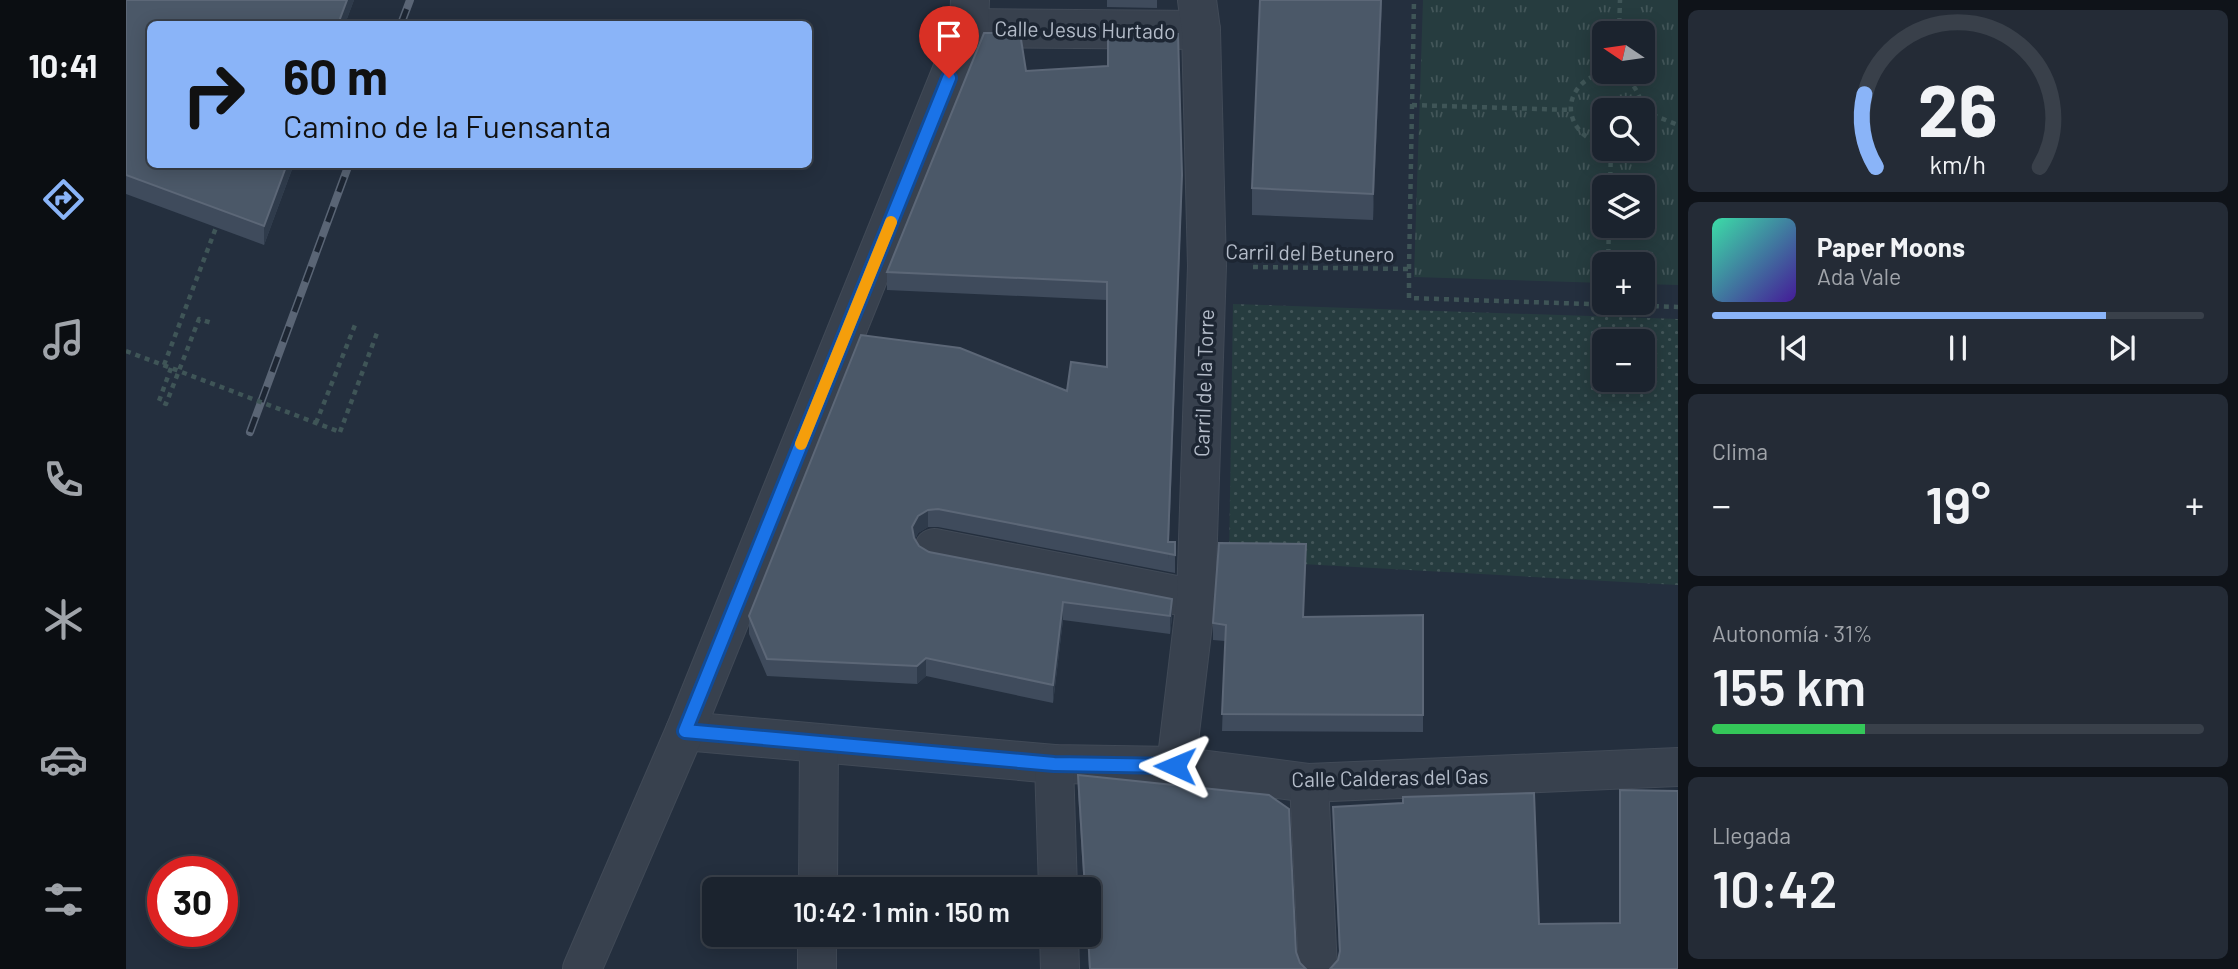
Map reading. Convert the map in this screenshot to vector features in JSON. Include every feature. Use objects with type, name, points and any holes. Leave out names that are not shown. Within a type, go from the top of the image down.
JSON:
[{"type":"street","name":"Calle Jesus Hurtado","points":[[970,14],[1199,15]]},
{"type":"street","points":[[582,969],[685,731],[970,14]]},
{"type":"street","name":"Carril de la Torre","points":[[1175,766],[1196,599],[1207,266],[1199,15]]},
{"type":"street","points":[[934,548],[1196,599]]},
{"type":"street","name":"Calle Calderas del Gas","points":[[685,731],[1054,764],[1175,766],[1309,783],[1678,767]]},
{"type":"street","points":[[818,877],[819,744]]},
{"type":"street","points":[[1054,764],[1058,877]]},
{"type":"street","points":[[1309,783],[1318,969]]},
{"type":"street","points":[[817,947],[817,969]]},
{"type":"street","points":[[1059,947],[1060,969]]},
{"type":"path","points":[[1409,269],[1414,0]]},
{"type":"path","points":[[1619,21],[1620,0]]},
{"type":"path","points":[[1592,76],[1584,79],[1575,93],[1571,110],[1575,124],[1584,136],[1592,139]]},
{"type":"path","points":[[1412,105],[1571,110]]},
{"type":"path","points":[[1655,116],[1678,125]]},
{"type":"path","points":[[164,365],[220,216]]},
{"type":"path","name":"Carril del Betunero","points":[[1207,266],[1409,269],[1409,298],[1592,304]]},
{"type":"path","name":"Carril del Betunero","points":[[1655,306],[1678,307]]},
{"type":"path","points":[[171,368],[159,401],[166,404],[199,318],[212,323]]},
{"type":"path","points":[[316,423],[355,325]]},
{"type":"path","points":[[126,351],[340,432],[377,333]]},
{"type":"green space","points":[[1423,0],[1678,0],[1678,285],[1655,284],[1655,252],[1592,252],[1592,283],[1414,277]]},
{"type":"green space","points":[[1233,304],[1678,319],[1678,585],[1229,560]]},
{"type":"building","points":[[126,0],[347,0],[339,21],[147,21],[147,168],[286,168],[264,226],[126,175]]},
{"type":"building","points":[[1260,0],[1381,0],[1373,194],[1252,188]]},
{"type":"building","points":[[984,33],[1020,33],[1026,71],[1108,66],[1108,33],[1178,34],[1182,175],[1168,542],[1175,542],[1175,555],[938,509],[928,510],[918,516],[912,527],[914,538],[919,546],[929,552],[1172,599],[1170,616],[1063,602],[1053,685],[926,658],[917,666],[767,659],[749,616],[861,335],[960,348],[1067,391],[1071,362],[1107,367],[1107,282],[887,272]]},
{"type":"building","points":[[1219,543],[1306,544],[1303,617],[1423,615],[1423,715],[1222,714],[1226,625],[1213,623]]},
{"type":"building","points":[[1078,775],[1269,795],[1289,809],[1296,952],[1300,963],[1306,969],[1090,969],[1089,947],[1101,947],[1101,877],[1084,877]]},
{"type":"building","points":[[1620,790],[1678,791],[1678,969],[1330,969],[1338,960],[1340,951],[1333,807],[1403,803],[1403,797],[1534,793],[1539,924],[1620,923]]},
{"type":"railway","points":[[402,21],[410,0]]},
{"type":"railway","points":[[250,432],[348,168]]},
{"type":"slow traffic","points":[[801,444],[891,222]]},
{"type":"route","points":[[949,78],[685,731],[1054,764],[1175,766]]}]
